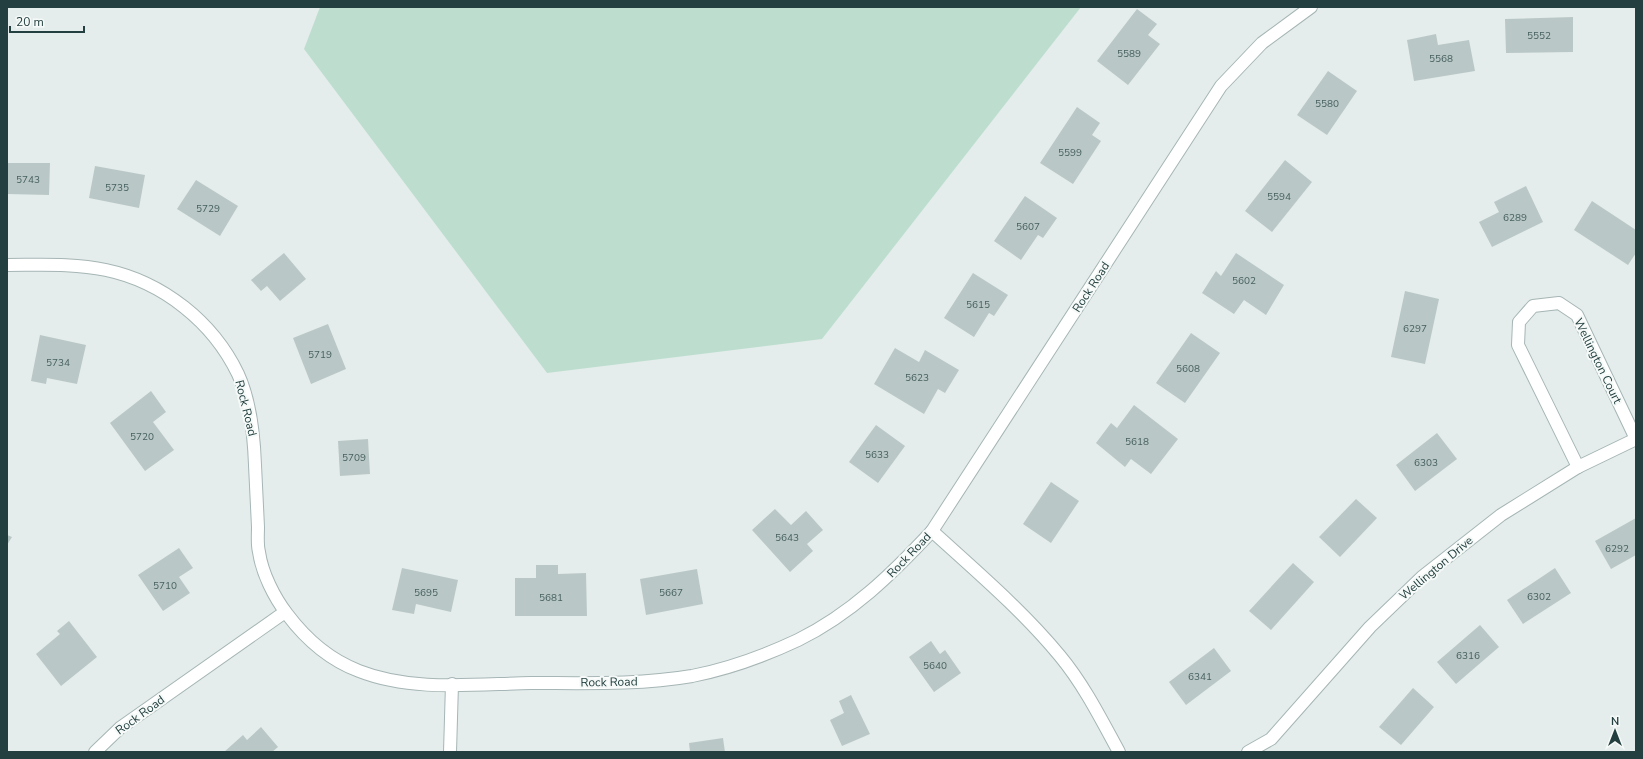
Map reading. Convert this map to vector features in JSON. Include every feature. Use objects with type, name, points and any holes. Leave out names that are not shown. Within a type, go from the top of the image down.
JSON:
[{"type":"street","name":"Rock Road","points":[[7,265],[74,266],[106,270],[138,279],[172,298],[198,318],[223,348],[239,377],[254,434],[259,552],[268,582],[285,612],[317,647],[357,671],[399,683],[452,684],[646,682],[694,675],[742,663],[800,639],[848,610],[891,575],[932,531],[1221,86],[1262,43],[1311,7]]},
{"type":"street","name":"Wellington Court","points":[[1578,467],[1518,345],[1519,322],[1533,306],[1559,303],[1577,315],[1636,439]]},
{"type":"street","name":"Wellington Drive","points":[[1248,752],[1271,739],[1370,627],[1422,577],[1501,515],[1578,467],[1636,439]]},
{"type":"street","points":[[932,531],[1022,613],[1061,657],[1095,708],[1119,752]]},
{"type":"street","name":"Rock Road","points":[[95,752],[120,728],[285,612]]},
{"type":"street","points":[[450,752],[452,684]]},
{"type":"green space","points":[[320,7],[1081,7],[822,339],[547,373],[304,49]]},
{"type":"building","points":[[1137,9],[1157,24],[1148,35],[1160,44],[1128,85],[1097,61]]},
{"type":"building","points":[[1573,17],[1573,52],[1506,53],[1505,19]]},
{"type":"building","points":[[1436,34],[1438,45],[1469,40],[1475,71],[1414,81],[1407,40]]},
{"type":"building","points":[[1328,71],[1357,91],[1327,135],[1297,115]]},
{"type":"building","points":[[1077,107],[1100,123],[1092,135],[1101,141],[1073,184],[1040,163]]},
{"type":"building","points":[[1285,160],[1312,182],[1272,232],[1245,211]]},
{"type":"building","points":[[7,163],[50,163],[49,195],[7,194]]},
{"type":"building","points":[[95,166],[145,175],[139,208],[89,198]]},
{"type":"building","points":[[196,180],[238,206],[220,236],[177,209]]},
{"type":"building","points":[[1526,186],[1543,222],[1492,247],[1479,222],[1499,212],[1494,202]]},
{"type":"building","points":[[1025,196],[1057,218],[1043,238],[1038,235],[1021,260],[994,241]]},
{"type":"building","points":[[1592,201],[1636,230],[1636,253],[1628,265],[1574,230]]},
{"type":"building","points":[[284,253],[306,279],[280,301],[267,286],[261,291],[251,280]]},
{"type":"building","points":[[1236,253],[1284,285],[1266,315],[1244,300],[1234,314],[1202,293],[1216,271],[1221,276]]},
{"type":"building","points":[[973,273],[1008,295],[994,316],[989,313],[974,337],[944,318]]},
{"type":"building","points":[[1405,291],[1439,299],[1425,364],[1391,357]]},
{"type":"building","points":[[328,324],[346,369],[311,384],[293,338]]},
{"type":"building","points":[[1191,333],[1220,353],[1185,403],[1156,383]]},
{"type":"building","points":[[40,335],[86,345],[77,384],[47,378],[46,384],[31,381]]},
{"type":"building","points":[[895,348],[919,362],[925,350],[959,370],[945,393],[938,389],[924,414],[874,384]]},
{"type":"building","points":[[151,391],[166,412],[153,422],[174,450],[145,471],[110,423]]},
{"type":"building","points":[[1134,405],[1178,439],[1151,474],[1131,459],[1125,467],[1096,443],[1111,423],[1117,428]]},
{"type":"building","points":[[876,425],[905,446],[878,483],[849,462]]},
{"type":"building","points":[[1437,433],[1457,459],[1415,491],[1396,465]]},
{"type":"building","points":[[368,439],[370,474],[340,476],[338,441]]},
{"type":"building","points":[[1051,482],[1079,501],[1051,543],[1023,524]]},
{"type":"building","points":[[1356,499],[1377,518],[1340,557],[1319,537]]},
{"type":"building","points":[[775,509],[791,525],[806,511],[823,530],[807,544],[813,551],[790,572],[752,530]]},
{"type":"building","points":[[1636,518],[1636,555],[1611,569],[1595,541]]},
{"type":"building","points":[[7,535],[12,537],[7,545]]},
{"type":"building","points":[[179,548],[193,568],[179,577],[190,593],[163,611],[138,575]]},
{"type":"building","points":[[1293,563],[1314,582],[1271,630],[1249,611]]},
{"type":"building","points":[[536,565],[558,565],[558,574],[586,573],[587,616],[515,616],[515,578],[536,578]]},
{"type":"building","points":[[402,568],[458,580],[451,612],[416,604],[414,614],[392,610]]},
{"type":"building","points":[[1555,568],[1571,593],[1523,624],[1507,600]]},
{"type":"building","points":[[697,569],[703,604],[646,615],[640,579]]},
{"type":"building","points":[[69,621],[97,657],[61,686],[36,654],[60,634],[57,631]]},
{"type":"building","points":[[1480,625],[1499,647],[1456,684],[1437,662]]},
{"type":"building","points":[[931,641],[940,654],[945,650],[961,673],[934,692],[909,657]]},
{"type":"building","points":[[1214,648],[1231,671],[1186,705],[1169,682]]},
{"type":"building","points":[[1413,688],[1434,707],[1401,745],[1379,727]]},
{"type":"building","points":[[851,695],[870,734],[842,746],[830,720],[844,713],[839,701]]},
{"type":"building","points":[[261,727],[278,747],[272,752],[224,752],[243,735],[247,740]]},
{"type":"building","points":[[723,738],[725,752],[690,752],[689,743]]}]
